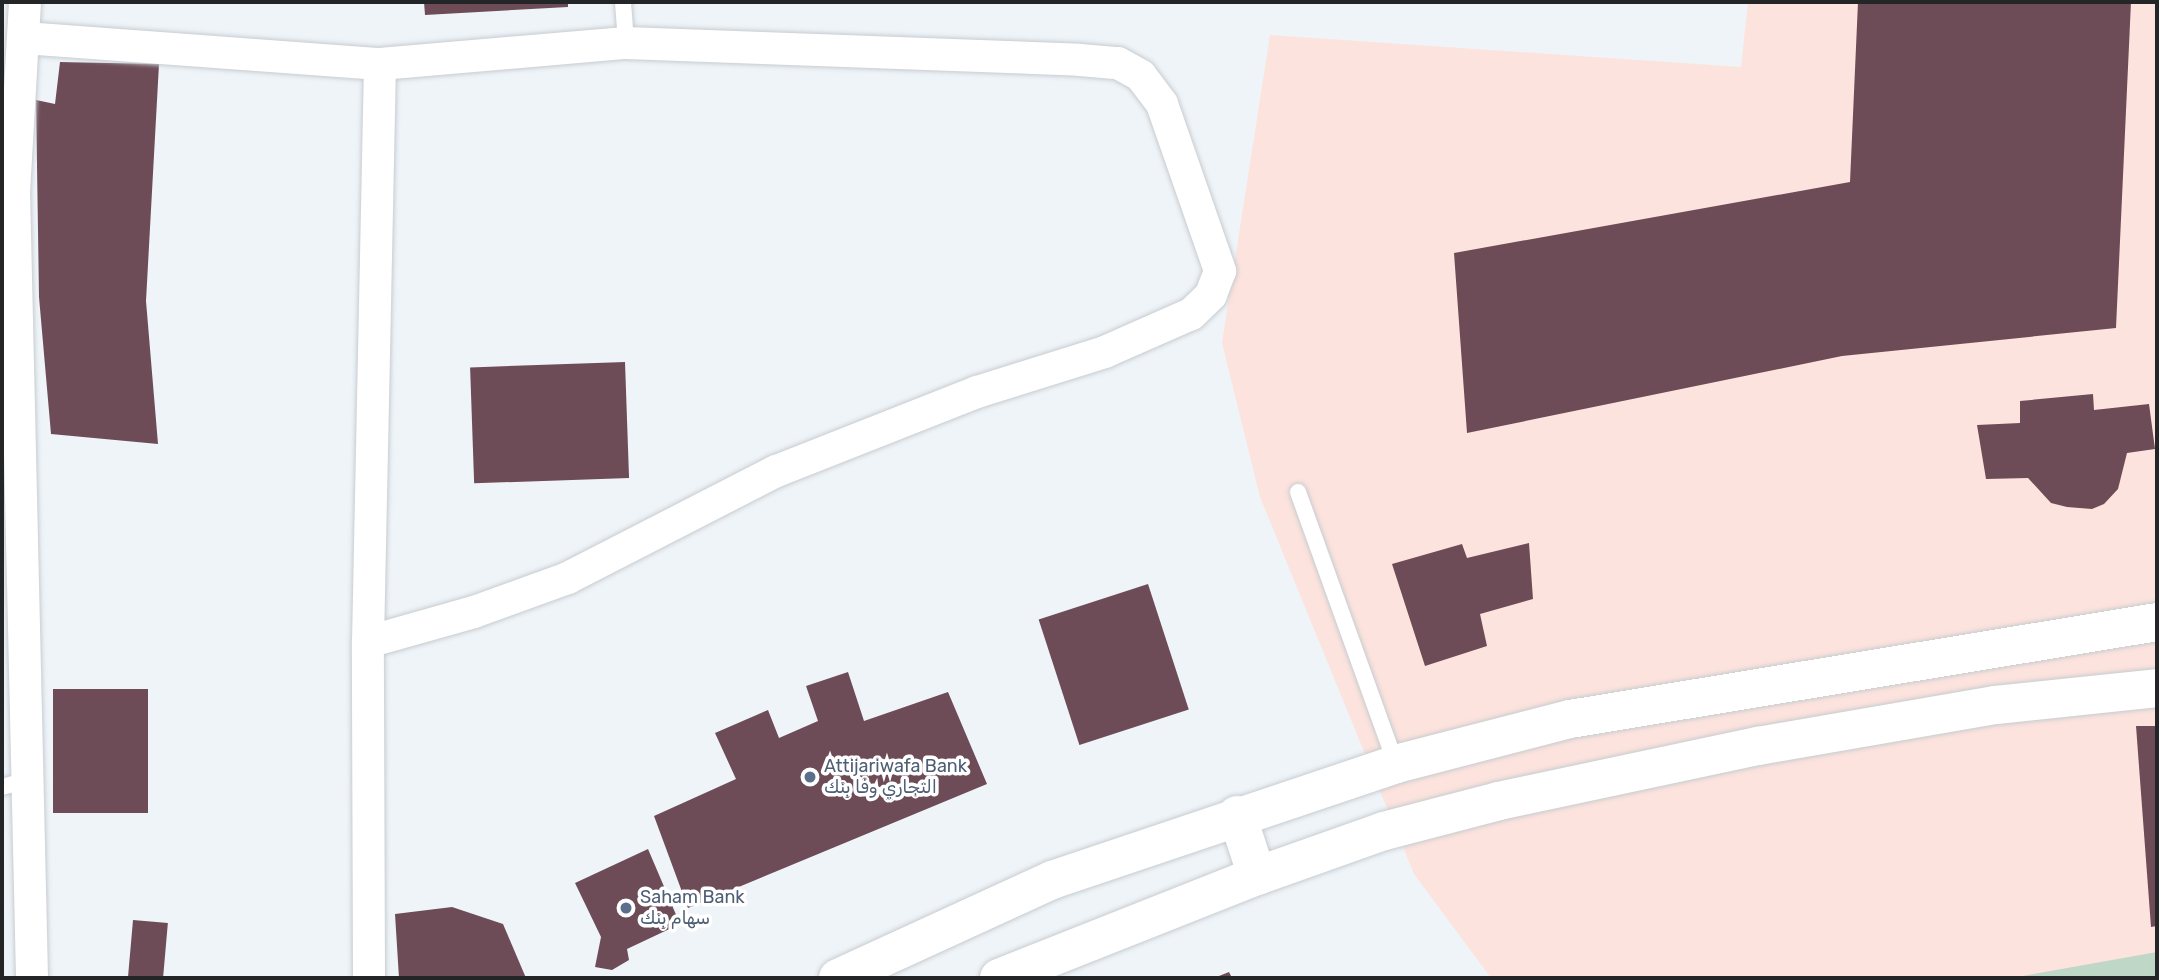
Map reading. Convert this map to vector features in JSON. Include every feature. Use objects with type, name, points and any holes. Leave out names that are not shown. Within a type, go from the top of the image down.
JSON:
[{"type":"street","points":[[25,2],[14,190],[14,784],[32,978]]},
{"type":"street","points":[[24,37],[380,64],[626,43],[1118,63],[1141,76],[1162,104],[1220,271],[1211,295],[1191,314],[1117,347],[977,392],[776,471],[568,578],[474,612],[368,642]]},
{"type":"street","points":[[369,978],[368,642],[380,64]]},
{"type":"street","points":[[838,978],[1052,880],[1237,815],[1396,764],[1570,719],[2157,622]]},
{"type":"street","points":[[999,978],[1257,876],[1384,831],[1499,801],[1758,746],[1996,705],[2157,688]]},
{"type":"street","points":[[1237,815],[1257,876]]},
{"type":"lane","points":[[623,2],[626,43]]},
{"type":"lane","points":[[1298,492],[1396,764]]},
{"type":"shaded area","points":[[1748,2],[2157,2],[2157,978],[1491,978],[1414,874],[1260,497],[1222,343],[1270,35],[1741,67]]},
{"type":"green space","points":[[2157,952],[2157,978],[2011,978]]},
{"type":"building","points":[[424,2],[568,2],[568,7],[425,15]]},
{"type":"building","points":[[1858,2],[2131,2],[2116,328],[1842,356],[1467,433],[1454,253],[1850,182]]},
{"type":"building","points":[[60,62],[159,64],[146,301],[158,444],[51,434],[39,297],[36,100],[55,104]]},
{"type":"building","points":[[625,362],[629,478],[474,483],[470,367]]},
{"type":"building","points":[[2093,394],[2094,410],[2149,404],[2155,449],[2127,453],[2118,489],[2104,504],[2092,509],[2067,507],[2051,503],[2028,478],[1986,479],[1977,425],[2020,423],[2020,401]]},
{"type":"building","points":[[1529,543],[1533,599],[1480,614],[1487,646],[1425,666],[1392,564],[1462,544],[1467,558]]},
{"type":"building","points":[[1148,584],[1189,710],[1079,745],[1039,620]]},
{"type":"building","points":[[848,672],[864,721],[948,692],[987,784],[688,908],[654,816],[736,779],[715,733],[768,710],[779,738],[818,721],[806,686]]},
{"type":"building","points":[[53,689],[148,689],[148,813],[53,813]]},
{"type":"building","points":[[2136,726],[2157,726],[2157,926],[2151,927]]},
{"type":"building","points":[[648,849],[680,924],[627,949],[629,960],[612,970],[595,967],[601,937],[575,883]]},
{"type":"building","points":[[452,907],[503,924],[526,978],[399,978],[395,914]]},
{"type":"building","points":[[133,920],[168,923],[163,978],[128,978]]},
{"type":"building","points":[[1229,972],[1232,978],[1214,978]]},
{"type":"place","name":"Attijariwafa Bank التجاري وفا بنك","points":[[810,777]]},
{"type":"place","name":"Saham Bank سهام بنك","points":[[626,908]]}]
